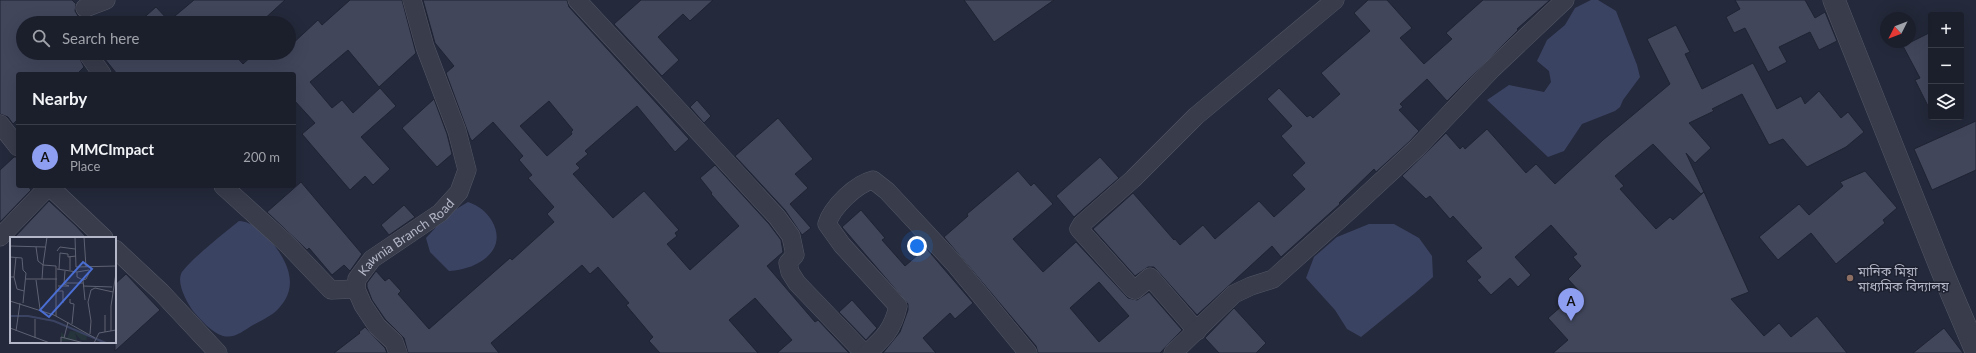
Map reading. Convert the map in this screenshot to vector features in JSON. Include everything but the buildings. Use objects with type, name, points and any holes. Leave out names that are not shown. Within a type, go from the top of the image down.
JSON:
[{"type":"street","points":[[85,8],[106,0]]},
{"type":"street","name":"Kawnia Branch Road","points":[[398,353],[394,342],[377,326],[363,305],[356,290],[357,279],[372,258],[440,213],[459,192],[468,170],[458,131],[425,46],[412,0]]},
{"type":"street","points":[[577,0],[777,217],[791,236],[795,255],[788,264],[793,278],[864,353]]},
{"type":"street","points":[[1197,332],[1150,277],[1135,290],[1133,289],[1079,229],[1082,224],[1133,179],[1196,116],[1334,0]]},
{"type":"street","points":[[1173,353],[1197,332],[1234,294],[1273,279],[1313,243],[1417,148],[1492,69],[1565,0]]},
{"type":"street","points":[[1834,0],[1942,271],[1976,351]]},
{"type":"street","points":[[92,60],[101,72]]},
{"type":"street","points":[[0,124],[16,144]]},
{"type":"street","points":[[867,353],[878,343],[894,323],[898,306],[842,245],[827,224],[829,216],[854,189],[862,183],[873,180],[887,191],[954,263],[1028,353]]},
{"type":"street","points":[[0,237],[47,188]]},
{"type":"street","points":[[51,188],[103,237]]},
{"type":"street","points":[[225,188],[287,244],[331,290],[356,290]]},
{"type":"street","points":[[116,250],[161,292],[218,353]]},
{"type":"water","points":[[1591,0],[1598,0],[1616,11],[1637,65],[1640,77],[1623,100],[1620,107],[1615,111],[1582,124],[1564,151],[1548,157],[1487,100],[1509,85],[1544,92],[1551,82],[1549,71],[1537,61],[1547,40],[1565,25],[1575,8]]},
{"type":"water","points":[[468,202],[482,209],[490,217],[496,232],[496,241],[493,250],[479,263],[459,270],[449,271],[430,252],[426,238],[448,214]]},
{"type":"water","points":[[239,221],[254,226],[274,245],[285,262],[290,281],[286,299],[279,308],[267,318],[239,334],[227,337],[210,329],[193,311],[181,288],[180,278],[184,269],[190,263]]},
{"type":"water","points":[[1369,224],[1394,224],[1419,238],[1432,256],[1433,277],[1361,337],[1347,329],[1335,310],[1306,278],[1314,257],[1337,237]]},
{"type":"place","name":"মানিক মিয়া মাধ্যমিক বিদ্যালয়","points":[[1850,278]]},
{"type":"place","name":"MMCImpact","points":[[1571,321]]}]
